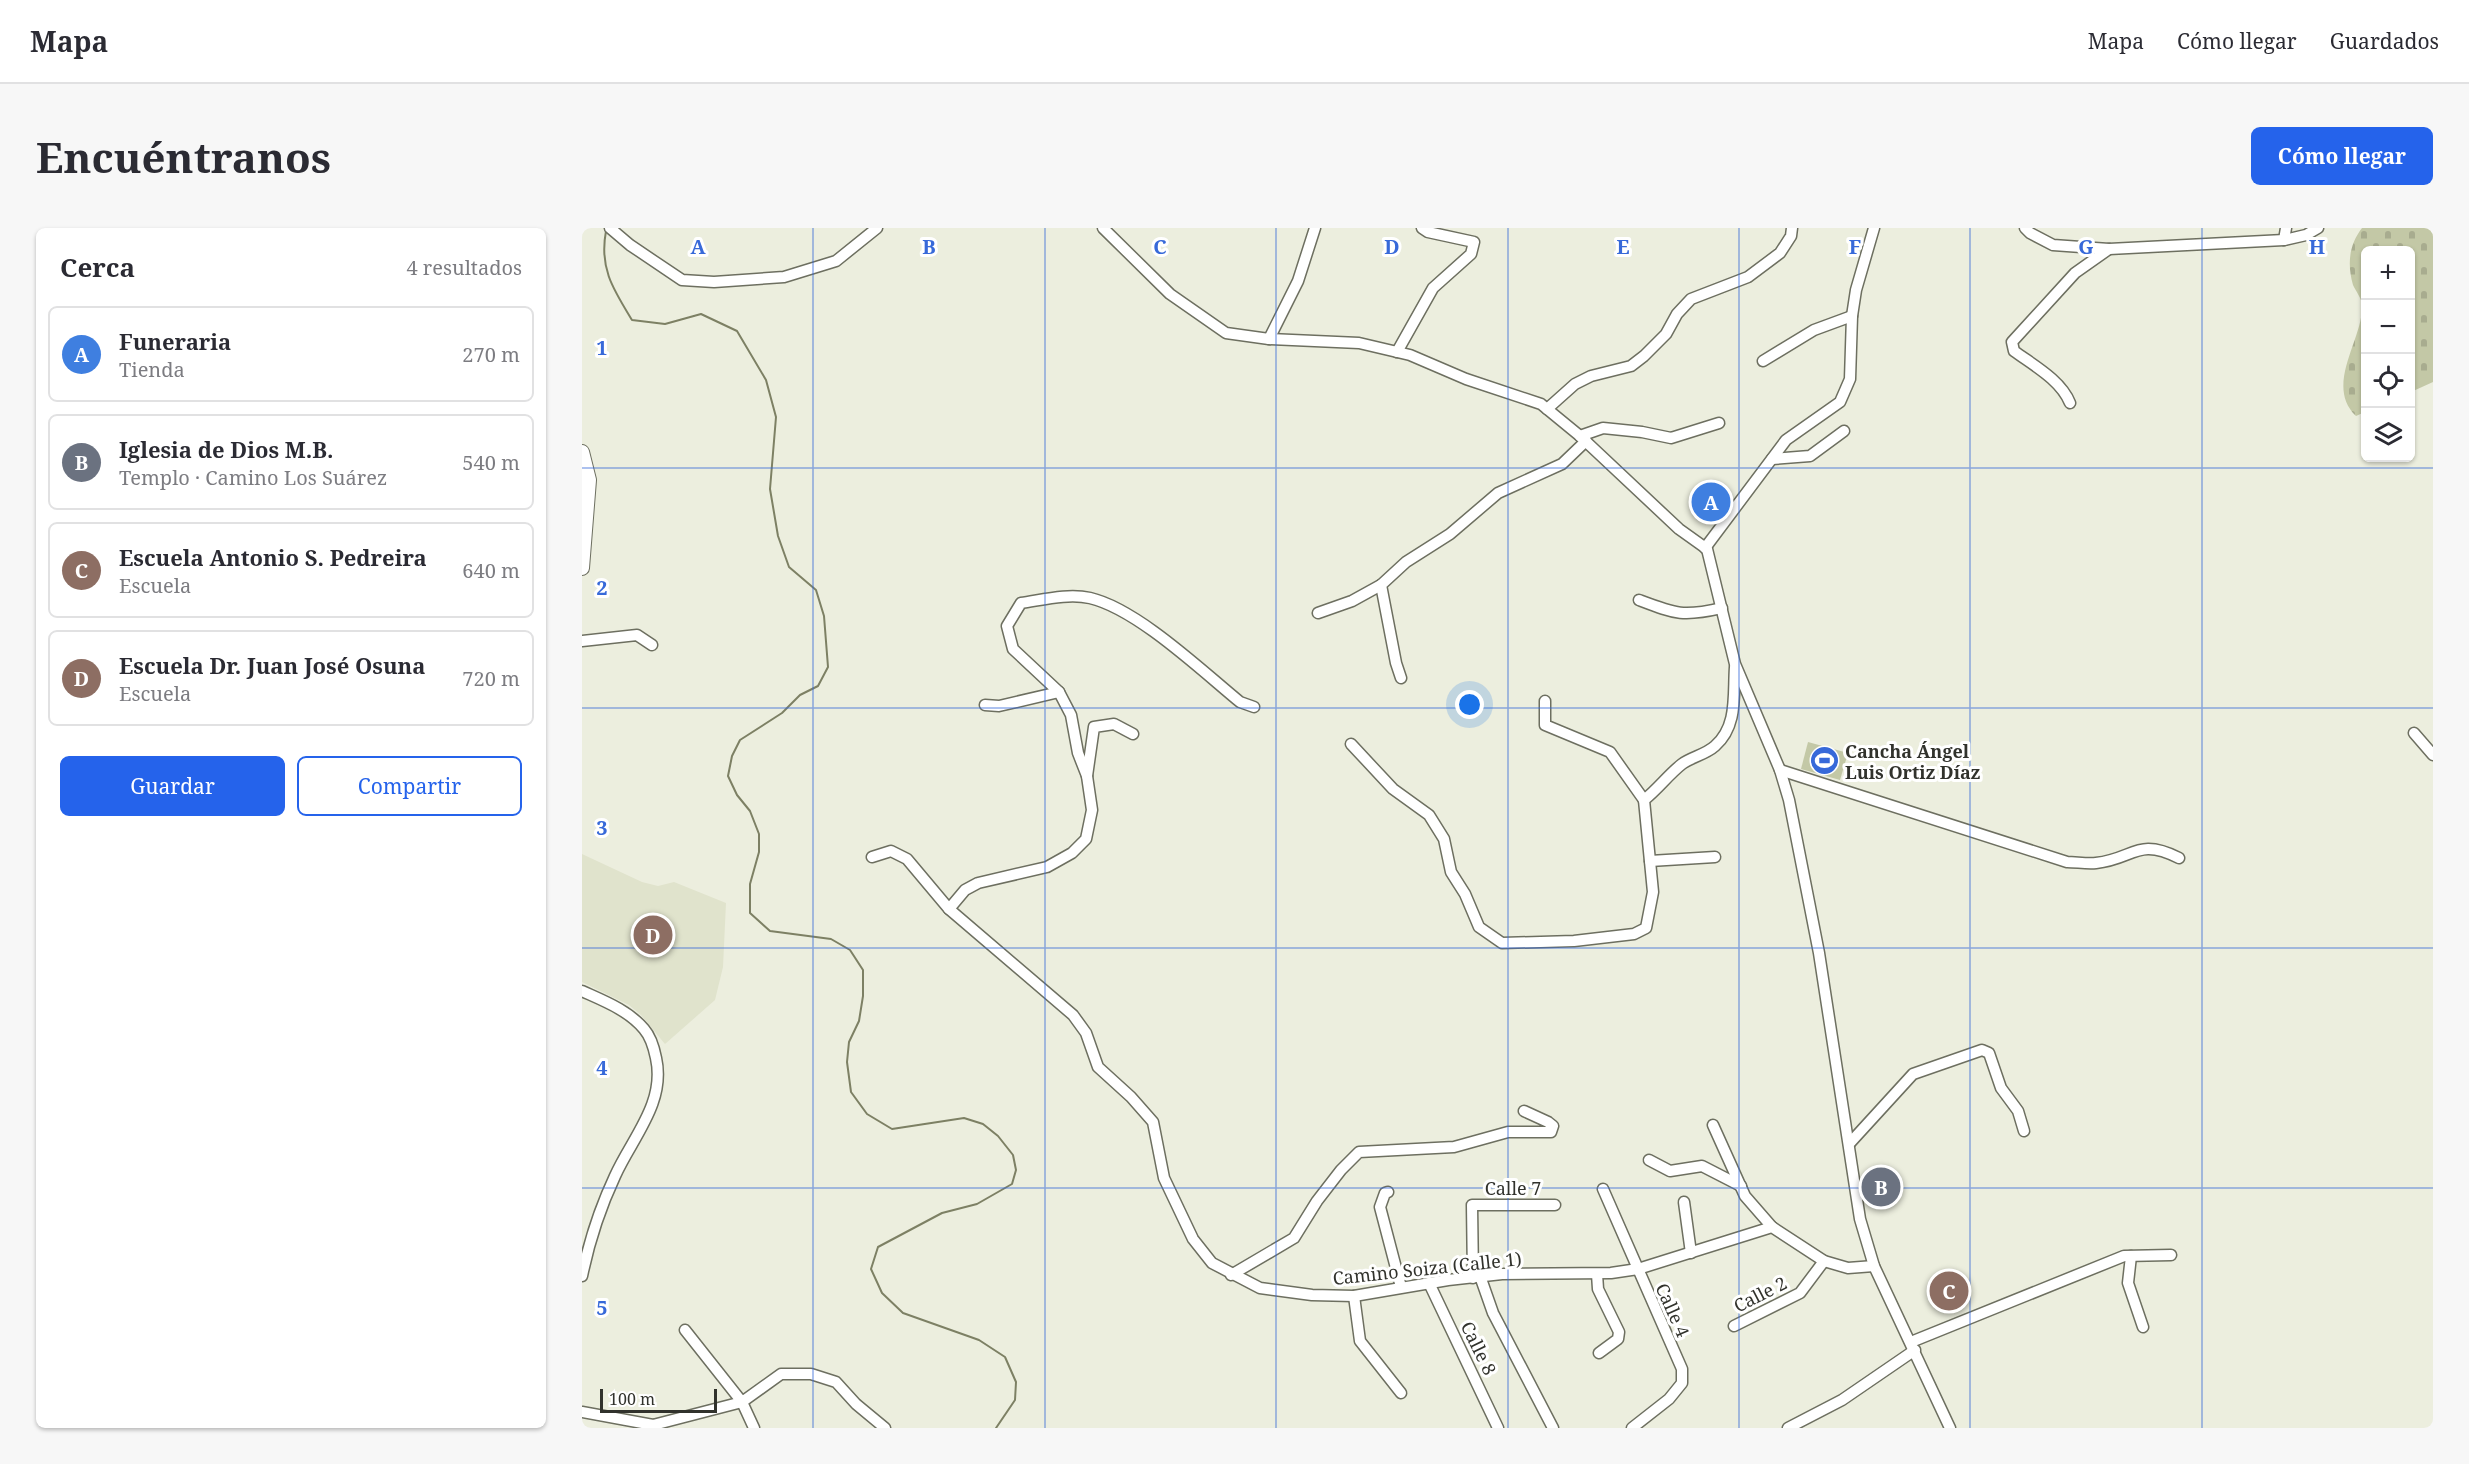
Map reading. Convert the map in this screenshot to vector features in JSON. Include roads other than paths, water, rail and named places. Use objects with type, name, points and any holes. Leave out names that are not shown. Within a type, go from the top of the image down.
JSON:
[{"type":"main road","points":[[582,452],[588,480],[582,568]]},
{"type":"street","points":[[610,228],[623,240],[682,280],[714,282],[784,277],[836,261],[877,228]]},
{"type":"street","points":[[1103,228],[1170,294],[1226,333],[1269,339],[1359,343],[1410,355],[1466,379],[1541,404],[1583,438],[1679,529],[1706,548],[1735,664],[1780,770],[1797,836],[1819,953],[1860,1220],[1874,1266],[1950,1428]]},
{"type":"street","points":[[1269,339],[1298,281],[1315,228]]},
{"type":"street","points":[[1397,352],[1433,288],[1471,254],[1474,242],[1428,232],[1422,228]]},
{"type":"street","points":[[1547,409],[1575,384],[1591,376],[1630,366],[1644,356],[1666,334],[1677,314],[1691,299],[1748,278],[1780,253],[1791,236],[1792,228]]},
{"type":"street","points":[[1706,548],[1786,440],[1840,402],[1850,379],[1851,316],[1856,290],[1874,228]]},
{"type":"street","points":[[2025,228],[2053,245],[2109,249],[2284,240],[2306,235],[2318,228]]},
{"type":"street","points":[[2284,240],[2286,228]]},
{"type":"street","points":[[2070,404],[2066,393],[2014,351],[2012,342],[2075,273],[2109,249]]},
{"type":"street","points":[[1763,361],[1814,330],[1851,316]]},
{"type":"street","points":[[1318,613],[1352,601],[1381,585],[1406,562],[1450,534],[1498,493],[1562,464],[1583,438],[1603,428],[1671,438],[1719,423]]},
{"type":"street","points":[[1772,459],[1810,456],[1844,431]]},
{"type":"street","points":[[1381,585],[1401,678]]},
{"type":"street","points":[[949,909],[965,890],[978,883],[1047,867],[1072,854],[1086,839],[1092,810],[1087,776],[1078,753],[1071,715],[1059,692],[1013,649],[1007,626],[1021,603],[1056,597],[1089,598],[1131,615],[1240,702],[1254,707]]},
{"type":"street","points":[[1639,600],[1672,613],[1695,615],[1722,608]]},
{"type":"street","points":[[582,641],[638,635],[652,645]]},
{"type":"street","points":[[1644,800],[1660,788],[1682,764],[1715,746],[1731,725],[1735,664]]},
{"type":"street","points":[[985,705],[999,706],[1059,692]]},
{"type":"street","points":[[1351,744],[1393,789],[1429,815],[1444,839],[1451,872],[1465,894],[1479,927],[1502,943],[1574,941],[1634,934],[1646,928],[1653,892],[1644,800],[1610,752],[1545,725],[1545,701]]},
{"type":"street","points":[[1087,776],[1094,727],[1114,724],[1133,735]]},
{"type":"street","points":[[2414,733],[2433,755]]},
{"type":"street","points":[[1780,770],[2067,862],[2096,863],[2146,848],[2165,851],[2179,858]]},
{"type":"street","name":"Camino Soiza (Calle 1)","points":[[873,857],[891,851],[908,859],[949,909],[1073,1015],[1086,1033],[1098,1067],[1131,1097],[1153,1122],[1164,1178],[1193,1239],[1212,1263],[1231,1275],[1260,1288],[1312,1295],[1354,1296],[1401,1287],[1502,1274],[1597,1274],[1638,1269],[1772,1227]]},
{"type":"street","points":[[1650,861],[1715,857]]},
{"type":"street","points":[[582,991],[624,1011],[645,1030],[653,1046],[659,1072],[655,1101],[615,1176],[588,1245],[582,1276]]},
{"type":"street","points":[[1849,1144],[1913,1074],[1982,1050],[1989,1053],[2001,1088],[2018,1111],[2024,1131]]},
{"type":"street","points":[[1231,1275],[1294,1238],[1317,1201],[1341,1170],[1359,1152],[1454,1147],[1508,1132],[1551,1132],[1553,1126],[1548,1122],[1524,1111]]},
{"type":"street","points":[[1713,1125],[1745,1196],[1772,1227],[1824,1261],[1848,1268],[1874,1266]]},
{"type":"street","points":[[1649,1160],[1670,1171],[1702,1166],[1741,1186]]},
{"type":"street","name":"Calle 4","points":[[1603,1188],[1682,1369],[1682,1383],[1669,1399],[1632,1428]]},
{"type":"street","points":[[1388,1192],[1385,1193],[1380,1207],[1401,1287]]},
{"type":"street","points":[[1684,1202],[1690,1253]]},
{"type":"street","name":"Calle 7","points":[[1477,1277],[1472,1205],[1555,1205]]},
{"type":"street","points":[[1788,1428],[1842,1400],[1913,1346],[2124,1256],[2171,1255]]},
{"type":"street","points":[[2131,1256],[2128,1283],[2143,1327]]},
{"type":"street","name":"Calle 2","points":[[1734,1326],[1800,1293],[1824,1261]]},
{"type":"street","points":[[1597,1274],[1598,1289],[1619,1332],[1618,1339],[1599,1353]]},
{"type":"street","points":[[1477,1277],[1493,1313],[1554,1428]]},
{"type":"street","name":"Calle 8","points":[[1429,1283],[1498,1428]]},
{"type":"street","points":[[1354,1296],[1360,1341],[1401,1393]]},
{"type":"street","points":[[685,1330],[742,1402],[754,1428]]},
{"type":"street","points":[[582,1412],[653,1425],[742,1402],[781,1374],[810,1374],[836,1382],[856,1404],[885,1428]]},
{"type":"waterway","points":[[606,231],[604,256],[609,278],[632,320],[665,324],[701,314],[737,331],[766,380],[776,417],[770,489],[778,536],[789,567],[816,590],[824,616],[828,667],[818,686],[800,695],[782,713],[740,740],[732,756],[728,776],[737,795],[750,811],[759,834],[759,852],[750,884],[750,913],[770,931],[831,939],[850,950],[863,970],[863,996],[859,1021],[849,1042],[847,1062],[851,1092],[867,1114],[892,1129],[964,1118],[983,1124],[998,1136],[1013,1155],[1016,1170],[1012,1184],[977,1204],[942,1213],[878,1247],[871,1269],[882,1293],[903,1313],[979,1340],[1005,1357],[1016,1382],[1015,1400],[996,1428]]},
{"type":"place","name":"Funeraria","points":[[1711,502]]},
{"type":"place","name":"Cancha Ángel Luis Ortiz Díaz","points":[[1824,761]]},
{"type":"place","name":"Escuela Dr. Juan José Osuna","points":[[653,935]]},
{"type":"place","name":"Iglesia de Dios M.B.","points":[[1881,1187]]},
{"type":"place","name":"Escuela Antonio S. Pedreira","points":[[1949,1291]]}]
